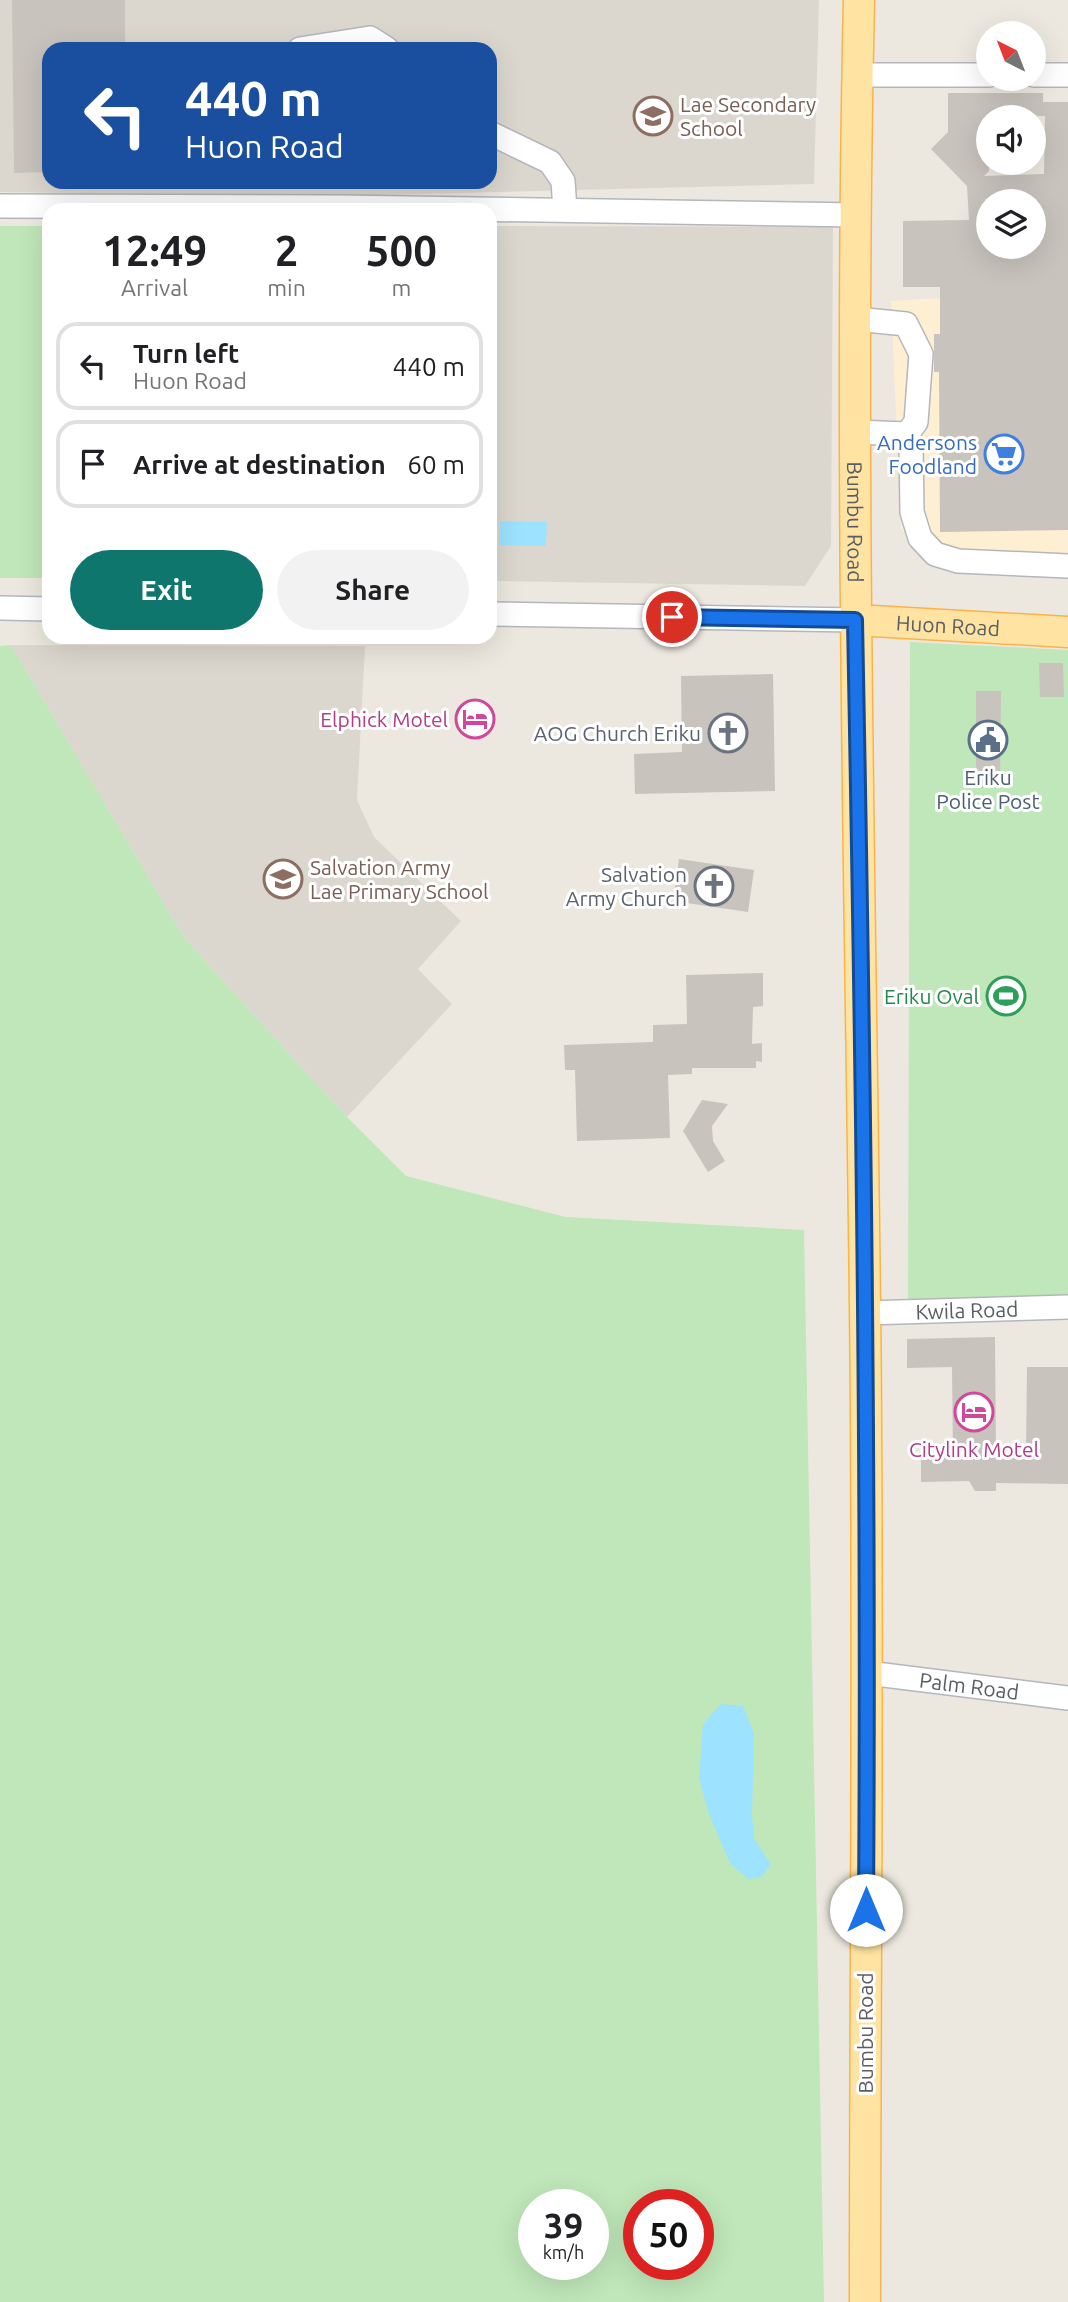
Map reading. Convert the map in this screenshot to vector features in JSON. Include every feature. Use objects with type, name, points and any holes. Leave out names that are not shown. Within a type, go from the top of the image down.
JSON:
[{"type":"main road","name":"Bumbu Road","points":[[859,0],[855,620],[868,1674],[865,2302]]},
{"type":"main road","name":"Huon Road","points":[[855,620],[1068,632]]},
{"type":"street","points":[[345,42],[370,38],[376,42]]},
{"type":"street","points":[[858,75],[976,75]]},
{"type":"street","points":[[1046,75],[1068,75]]},
{"type":"street","points":[[497,136],[550,162],[563,181],[565,211]]},
{"type":"street","points":[[0,206],[42,206]]},
{"type":"street","points":[[497,210],[858,215]]},
{"type":"street","points":[[856,319],[906,324],[921,354],[916,422],[907,435]]},
{"type":"street","points":[[855,432],[907,435]]},
{"type":"street","points":[[907,435],[911,443],[912,512],[920,538],[934,554],[958,561],[1068,566]]},
{"type":"street","points":[[0,608],[42,609]]},
{"type":"street","name":"Huon Road","points":[[497,614],[855,620]]},
{"type":"street","name":"Kwila Road","points":[[865,1312],[1068,1307]]},
{"type":"street","name":"Palm Road","points":[[868,1674],[1068,1699]]},
{"type":"shaded area","name":"Lae Secondary School","points":[[0,0],[819,0],[814,184],[339,196],[0,192]]},
{"type":"shaded area","points":[[497,226],[833,227],[831,546],[805,586],[497,581]]},
{"type":"shaded area","points":[[1068,298],[1068,574],[930,566],[901,528],[891,301]]},
{"type":"shaded area","name":"Salvation Army Lae Primary School","points":[[11,645],[365,646],[357,800],[374,837],[461,921],[418,969],[452,1004],[347,1117],[185,939]]},
{"type":"green space","points":[[0,226],[42,226],[42,578],[0,578]]},
{"type":"green space","points":[[910,642],[1068,650],[1068,1312],[908,1308]]},
{"type":"green space","points":[[11,645],[185,939],[347,1117],[406,1176],[566,1217],[804,1230],[824,2302],[0,2302],[0,646]]},
{"type":"water","points":[[500,521],[547,522],[546,546],[499,545]]},
{"type":"water","points":[[721,1704],[743,1706],[754,1734],[754,1838],[771,1865],[761,1877],[748,1879],[730,1863],[709,1814],[699,1778],[703,1724]]},
{"type":"building","points":[[12,0],[125,0],[125,42],[42,42],[42,172],[14,173]]},
{"type":"building","points":[[948,93],[1043,93],[1043,102],[1068,102],[1068,530],[940,532],[939,372],[934,372],[934,334],[940,334],[940,287],[903,287],[903,221],[969,220],[967,186],[931,149],[948,132]]},
{"type":"building","points":[[1039,663],[1063,663],[1064,697],[1040,697]]},
{"type":"building","name":"AOG Church Eriku","points":[[773,674],[775,791],[635,794],[634,754],[682,752],[681,676]]},
{"type":"building","name":"Eriku Police Post","points":[[976,691],[1001,691],[1000,788],[976,788]]},
{"type":"building","name":"Salvation Army Church","points":[[679,859],[754,870],[748,912],[673,901]]},
{"type":"building","points":[[763,973],[763,1006],[753,1007],[752,1044],[762,1043],[762,1062],[756,1061],[756,1068],[692,1068],[692,1074],[668,1075],[670,1138],[577,1141],[575,1070],[565,1070],[564,1045],[653,1042],[653,1025],[687,1024],[686,975]]},
{"type":"building","points":[[702,1100],[728,1104],[712,1126],[713,1141],[725,1161],[708,1172],[683,1131]]},
{"type":"building","points":[[995,1337],[996,1454],[1026,1455],[1027,1367],[1068,1367],[1068,1484],[996,1483],[996,1491],[975,1491],[969,1481],[921,1482],[921,1458],[953,1457],[952,1367],[907,1368],[907,1339]]},
{"type":"place","name":"Lae Secondary School","points":[[653,116]]},
{"type":"place","name":"Andersons Foodland","points":[[1004,454]]},
{"type":"place","name":"Elphick Motel","points":[[475,719]]},
{"type":"place","name":"AOG Church Eriku","points":[[728,733]]},
{"type":"place","name":"Eriku Police Post","points":[[988,740]]},
{"type":"place","name":"Salvation Army Lae Primary School","points":[[283,879]]},
{"type":"place","name":"Salvation Army Church","points":[[714,886]]},
{"type":"place","name":"Eriku Oval","points":[[1006,996]]},
{"type":"place","name":"Citylink Motel","points":[[974,1412]]},
{"type":"route","points":[[672,617],[855,620],[866,1368],[866,1910]]}]
